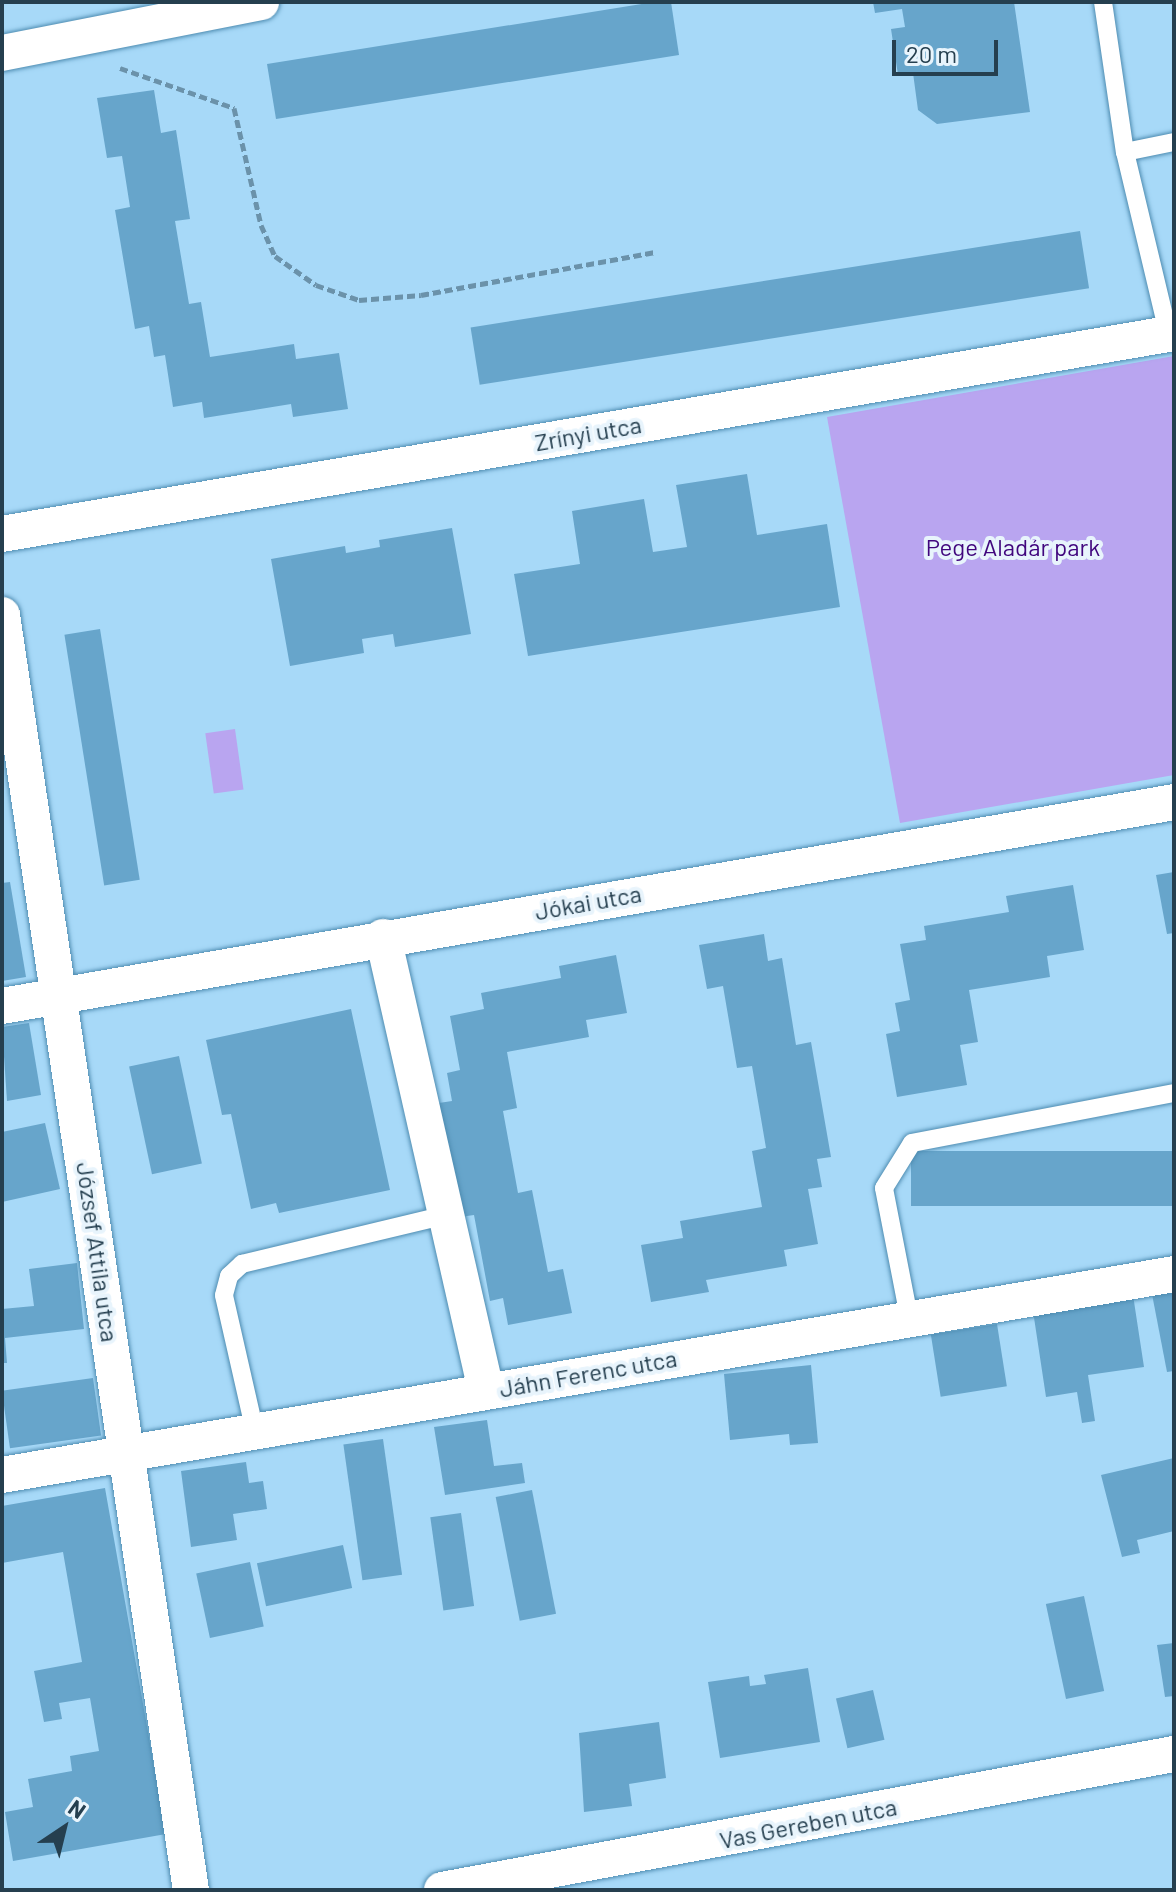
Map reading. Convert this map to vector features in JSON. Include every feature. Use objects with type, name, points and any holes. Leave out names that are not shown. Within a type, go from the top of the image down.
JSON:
[{"type":"street","points":[[2,53],[261,2]]},
{"type":"street","name":"Zrínyi utca","points":[[2,534],[1171,333]]},
{"type":"street","name":"József Attila utca","points":[[2,615],[62,996],[191,1890]]},
{"type":"street","name":"Jókai utca","points":[[2,1006],[383,937],[1174,802]]},
{"type":"street","points":[[383,937],[486,1391]]},
{"type":"street","name":"Jáhn Ferenc utca","points":[[2,1475],[909,1317],[1174,1274]]},
{"type":"street","name":"Vas Gereben utca","points":[[442,1890],[1174,1754]]},
{"type":"lane","points":[[1103,2],[1125,152],[1171,333]]},
{"type":"lane","points":[[1125,152],[1174,142]]},
{"type":"lane","points":[[909,1317],[884,1188],[912,1143],[1174,1093]]},
{"type":"lane","points":[[255,1432],[224,1295],[229,1276],[242,1264],[446,1215]]},
{"type":"path","points":[[102,34],[108,64],[234,108],[261,225],[275,256],[316,285],[359,300],[421,295],[655,252]]},
{"type":"green space","name":"Pege Aladár park","points":[[1174,356],[1174,775],[900,823],[827,417]]},
{"type":"green space","points":[[235,729],[243,789],[214,794],[205,733]]},
{"type":"building","points":[[654,2],[671,2],[679,55],[276,119],[267,64]]},
{"type":"building","points":[[873,2],[1014,2],[1030,112],[937,124],[918,110],[913,73],[898,75],[891,29],[905,27],[902,9],[875,13]]},
{"type":"building","points":[[154,90],[161,133],[176,130],[190,219],[175,221],[189,304],[201,302],[210,357],[294,344],[296,359],[339,353],[348,409],[293,417],[291,404],[204,418],[202,402],[173,407],[165,355],[154,357],[149,326],[135,329],[115,210],[130,207],[122,156],[107,158],[97,98]]},
{"type":"building","points":[[1080,231],[1089,288],[480,385],[471,328]]},
{"type":"building","points":[[747,474],[757,535],[827,524],[840,607],[528,656],[514,574],[580,564],[572,511],[644,499],[653,552],[687,547],[676,485]]},
{"type":"building","points":[[452,528],[471,634],[395,647],[393,634],[362,639],[364,653],[290,666],[271,559],[345,546],[346,553],[380,547],[379,540]]},
{"type":"building","points":[[100,629],[140,880],[104,886],[64,635]]},
{"type":"building","points":[[1174,872],[1174,933],[1167,934],[1156,875]]},
{"type":"building","points":[[10,882],[26,977],[2,981],[2,883]]},
{"type":"building","points":[[1073,885],[1084,950],[1047,956],[1050,977],[969,990],[978,1042],[960,1045],[967,1085],[897,1097],[886,1034],[900,1031],[895,1003],[910,1000],[900,944],[926,940],[924,926],[1009,912],[1006,896]]},
{"type":"building","points":[[764,934],[768,961],[782,958],[796,1045],[811,1042],[831,1157],[817,1159],[822,1187],[808,1189],[818,1244],[784,1250],[787,1266],[706,1280],[709,1292],[651,1302],[641,1245],[683,1238],[680,1221],[762,1207],[752,1151],[766,1148],[752,1066],[737,1068],[723,986],[707,989],[699,945]]},
{"type":"building","points":[[616,955],[627,1013],[586,1020],[589,1037],[507,1052],[517,1108],[503,1111],[518,1193],[532,1190],[548,1272],[563,1269],[572,1313],[508,1325],[503,1298],[490,1301],[474,1215],[460,1217],[439,1103],[452,1101],[447,1073],[460,1070],[450,1016],[484,1009],[481,993],[561,978],[559,966]]},
{"type":"building","points":[[351,1009],[390,1190],[279,1213],[276,1203],[251,1209],[231,1114],[222,1115],[206,1040]]},
{"type":"building","points":[[29,1023],[41,1095],[7,1101],[2,1027]]},
{"type":"building","points":[[179,1056],[202,1164],[152,1174],[129,1067]]},
{"type":"building","points":[[45,1123],[60,1189],[2,1202],[2,1132]]},
{"type":"building","points":[[911,1151],[1174,1151],[1174,1206],[911,1206]]},
{"type":"building","points":[[77,1263],[84,1329],[5,1338],[7,1363],[2,1363],[2,1309],[34,1306],[29,1269]]},
{"type":"building","points":[[1174,1284],[1174,1371],[1167,1372],[1151,1289]]},
{"type":"building","points":[[1133,1295],[1144,1367],[1088,1375],[1095,1421],[1082,1423],[1077,1392],[1046,1397],[1033,1311]]},
{"type":"building","points":[[997,1324],[1007,1386],[941,1397],[931,1334]]},
{"type":"building","points":[[811,1365],[818,1443],[790,1445],[789,1434],[730,1440],[724,1374]]},
{"type":"building","points":[[93,1378],[101,1435],[10,1448],[2,1391]]},
{"type":"building","points":[[487,1420],[494,1466],[522,1463],[525,1483],[445,1495],[434,1427]]},
{"type":"building","points":[[383,1439],[402,1575],[362,1580],[343,1445]]},
{"type":"building","points":[[1174,1458],[1174,1531],[1137,1540],[1140,1553],[1122,1557],[1101,1475]]},
{"type":"building","points":[[246,1462],[249,1483],[263,1481],[267,1509],[233,1514],[237,1540],[191,1547],[181,1471]]},
{"type":"building","points":[[105,1488],[166,1834],[13,1861],[5,1812],[33,1807],[28,1779],[72,1771],[70,1756],[99,1751],[90,1698],[59,1703],[62,1719],[44,1722],[34,1671],[82,1662],[63,1552],[2,1563],[2,1506]]},
{"type":"building","points":[[532,1490],[556,1614],[520,1621],[496,1497]]},
{"type":"building","points":[[461,1513],[474,1606],[443,1610],[430,1517]]},
{"type":"building","points":[[343,1545],[352,1588],[266,1606],[257,1563]]},
{"type":"building","points":[[250,1562],[264,1627],[210,1638],[196,1573]]},
{"type":"building","points":[[1084,1596],[1104,1691],[1066,1699],[1046,1604]]},
{"type":"building","points":[[1174,1643],[1174,1696],[1165,1697],[1157,1645]]},
{"type":"building","points":[[808,1668],[820,1742],[720,1758],[708,1682],[749,1676],[750,1686],[766,1684],[764,1675]]},
{"type":"building","points":[[873,1690],[884,1740],[847,1748],[836,1699]]},
{"type":"building","points":[[659,1722],[666,1778],[629,1784],[632,1806],[584,1812],[579,1733]]}]
